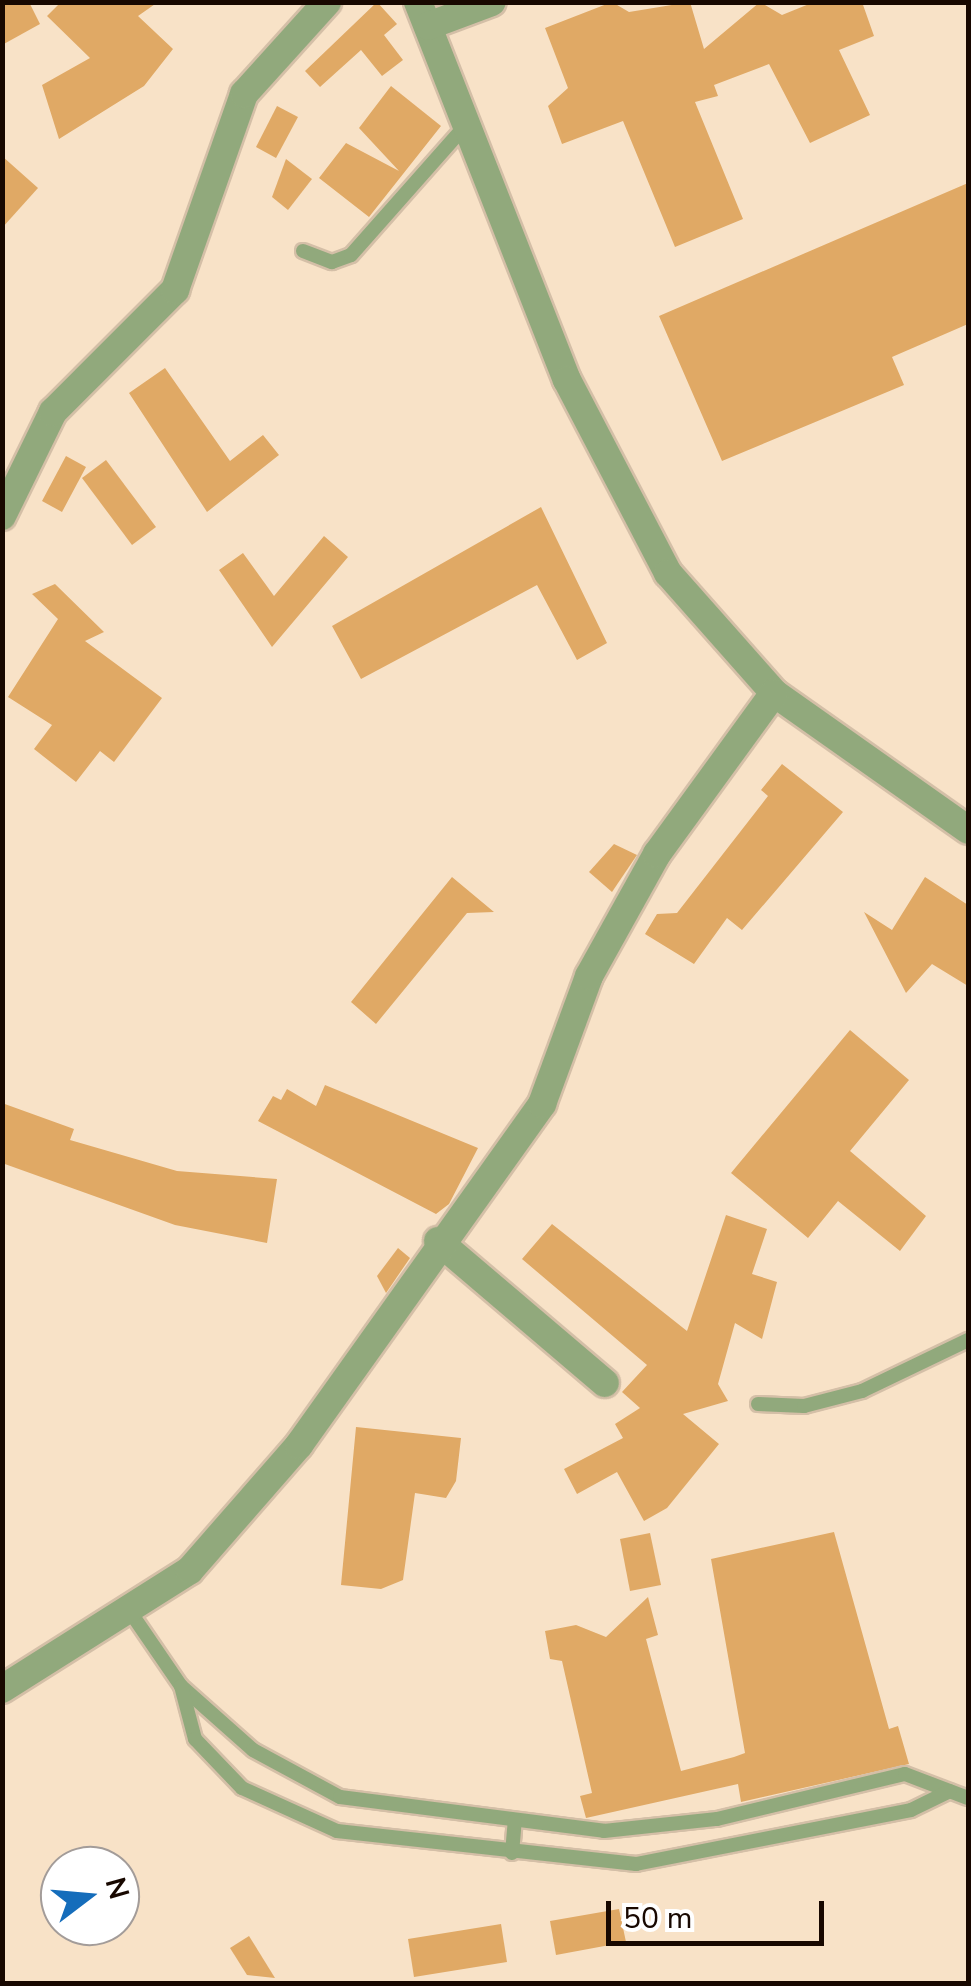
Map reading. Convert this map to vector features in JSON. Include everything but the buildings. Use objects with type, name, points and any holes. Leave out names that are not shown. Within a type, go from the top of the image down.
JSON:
[{"type":"street","points":[[2,516],[53,412],[175,290],[244,94],[327,2]]},
{"type":"street","points":[[492,2],[423,14],[567,380],[644,534],[698,614],[774,693],[968,830]]},
{"type":"street","points":[[2,1689],[131,1613],[236,1522],[356,1368],[438,1241],[542,1104],[589,976],[647,872],[774,693]]},
{"type":"street","points":[[438,1241],[606,1383]]},
{"type":"lane","points":[[304,251],[332,262],[350,254],[466,125]]},
{"type":"lane","points":[[758,1404],[804,1406],[862,1391],[968,1340]]},
{"type":"lane","points":[[131,1613],[181,1686],[276,1769],[310,1787],[515,1820],[634,1831],[904,1774],[968,1798]]},
{"type":"lane","points":[[181,1686],[195,1739],[272,1808],[337,1831],[604,1865],[728,1851],[911,1810],[950,1791]]},
{"type":"lane","points":[[512,1853],[515,1820]]}]
